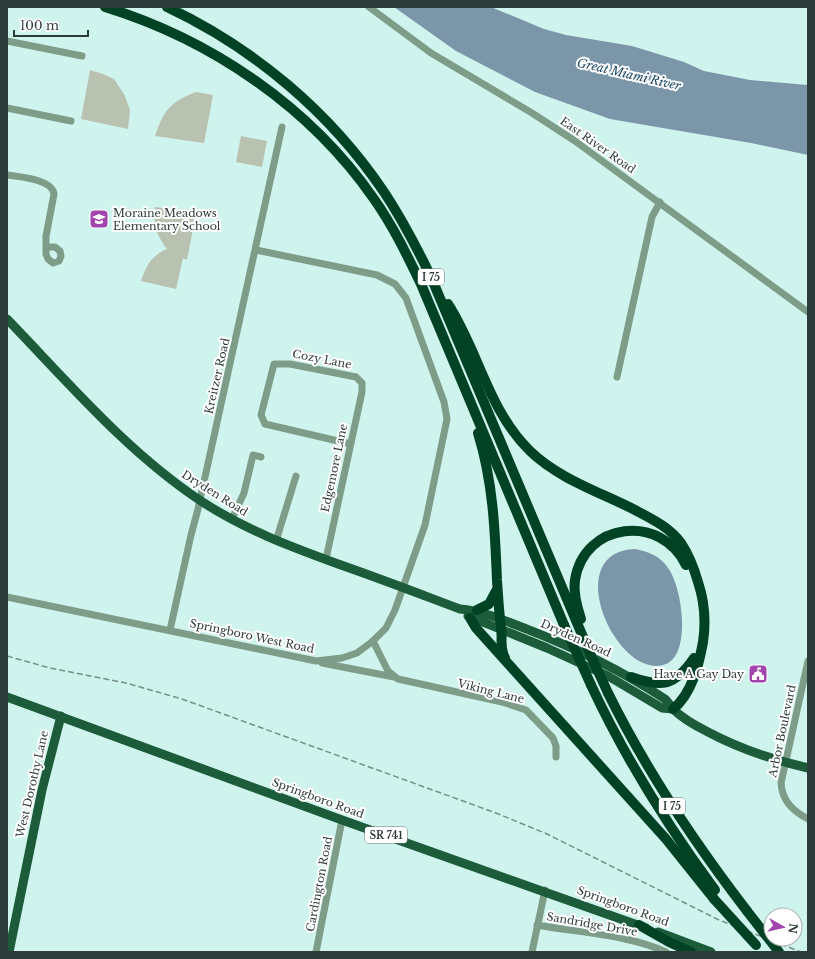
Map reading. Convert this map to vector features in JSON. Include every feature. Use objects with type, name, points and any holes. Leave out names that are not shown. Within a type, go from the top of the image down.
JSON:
[{"type":"highway","name":"I 75","points":[[105,7],[173,32],[224,60],[290,107],[325,140],[374,198],[397,235],[424,290],[564,625],[618,741],[657,806],[719,901],[758,949]]},
{"type":"highway","name":"I 75","points":[[167,7],[224,38],[267,68],[313,107],[343,139],[384,192],[412,238],[431,277],[591,656],[629,735],[658,786],[716,871],[779,952]]},
{"type":"highway","points":[[431,277],[457,318],[493,400],[506,422],[530,451],[569,478],[657,522],[672,533],[687,554],[695,570],[702,597],[704,639],[696,671],[680,703],[673,709]]},
{"type":"highway","points":[[462,379],[486,464],[493,508],[497,581],[502,631],[501,646],[503,654],[523,680]]},
{"type":"highway","points":[[583,634],[575,597],[575,581],[579,565],[592,547],[601,540],[622,532],[639,530],[656,535],[668,543],[676,550],[690,574],[698,609],[697,645],[694,658],[687,681],[675,700],[673,709]]},
{"type":"highway","points":[[477,610],[492,602],[497,581]]},
{"type":"highway","points":[[470,618],[476,628],[666,839],[719,901]]},
{"type":"highway","points":[[631,677],[650,683],[666,683],[676,680],[683,674],[694,658]]},
{"type":"highway","points":[[639,925],[669,942],[691,952]]},
{"type":"main road","name":"Dryden Road","points":[[7,319],[130,445],[154,466],[200,501],[232,519],[276,541],[460,609],[477,610],[565,644],[631,677],[667,701],[673,709],[692,723],[728,742],[786,763],[808,768]]},
{"type":"main road","name":"Dryden Road","points":[[460,609],[470,618],[547,648],[614,679],[662,708],[673,709]]},
{"type":"main road","name":"Springboro Road","points":[[7,697],[342,820],[545,890],[711,952]]},
{"type":"main road","name":"West Dorothy Lane","points":[[9,952],[42,790],[61,716]]},
{"type":"street","name":"East River Road","points":[[369,7],[431,53],[532,113],[575,141],[808,312]]},
{"type":"street","points":[[7,41],[82,56]]},
{"type":"street","points":[[7,108],[71,121]]},
{"type":"street","name":"Kreitzer Road","points":[[170,630],[190,535],[200,501],[256,250],[282,127]]},
{"type":"street","points":[[7,175],[46,183],[52,188],[54,194],[46,236],[47,247]]},
{"type":"street","points":[[617,377],[652,217],[660,202]]},
{"type":"street","name":"Springboro West Road","points":[[7,597],[316,661],[332,660],[350,656],[373,641],[386,628],[403,588],[425,525],[447,419],[444,402],[406,298],[395,284],[377,275],[256,250]]},
{"type":"street","name":"Cozy Lane","points":[[351,444],[267,426],[262,418],[272,366],[277,363],[356,377],[361,381]]},
{"type":"street","name":"Edgemore Lane","points":[[326,559],[362,392],[361,381]]},
{"type":"street","points":[[232,519],[244,493],[254,455],[261,457]]},
{"type":"street","points":[[276,541],[296,476]]},
{"type":"street","points":[[373,641],[384,666],[395,677]]},
{"type":"street","name":"Viking Lane","points":[[316,661],[342,668],[395,677],[434,688],[505,703],[526,710],[553,738],[556,746],[556,757]]},
{"type":"street","name":"Arbor Boulevard","points":[[808,661],[781,783],[784,797],[794,811],[808,819]]},
{"type":"street","name":"Cardington Road","points":[[316,952],[342,820]]},
{"type":"street","points":[[532,952],[545,890]]},
{"type":"street","name":"Sandridge Drive","points":[[537,925],[614,937],[648,945],[666,952]]},
{"type":"green space","points":[[90,70],[114,79],[125,96],[130,110],[128,129],[81,119]]},
{"type":"green space","points":[[196,92],[213,95],[204,143],[155,136],[165,113],[169,108],[180,99]]},
{"type":"green space","points":[[241,136],[267,141],[262,167],[236,162]]},
{"type":"green space","points":[[155,207],[196,213],[187,260],[183,258],[176,289],[141,281],[150,262],[157,254],[167,249],[156,230],[154,219]]},
{"type":"water","name":"Great Miami River","points":[[394,7],[491,7],[544,29],[566,35],[632,46],[684,62],[704,71],[750,80],[808,85],[808,155],[751,143],[610,119],[535,92],[456,51]]},
{"type":"water","points":[[635,549],[650,553],[662,560],[673,577],[677,589],[682,619],[682,634],[679,647],[674,658],[666,664],[648,665],[630,654],[615,637],[604,615],[598,592],[601,571],[612,556]]},
{"type":"railway","points":[[7,656],[50,668],[126,683],[182,699],[496,813],[547,834],[719,920],[801,952]]},
{"type":"place","name":"Moraine Meadows Elementary School","points":[[99,219]]},
{"type":"place","name":"Have A Gay Day","points":[[758,674]]}]
